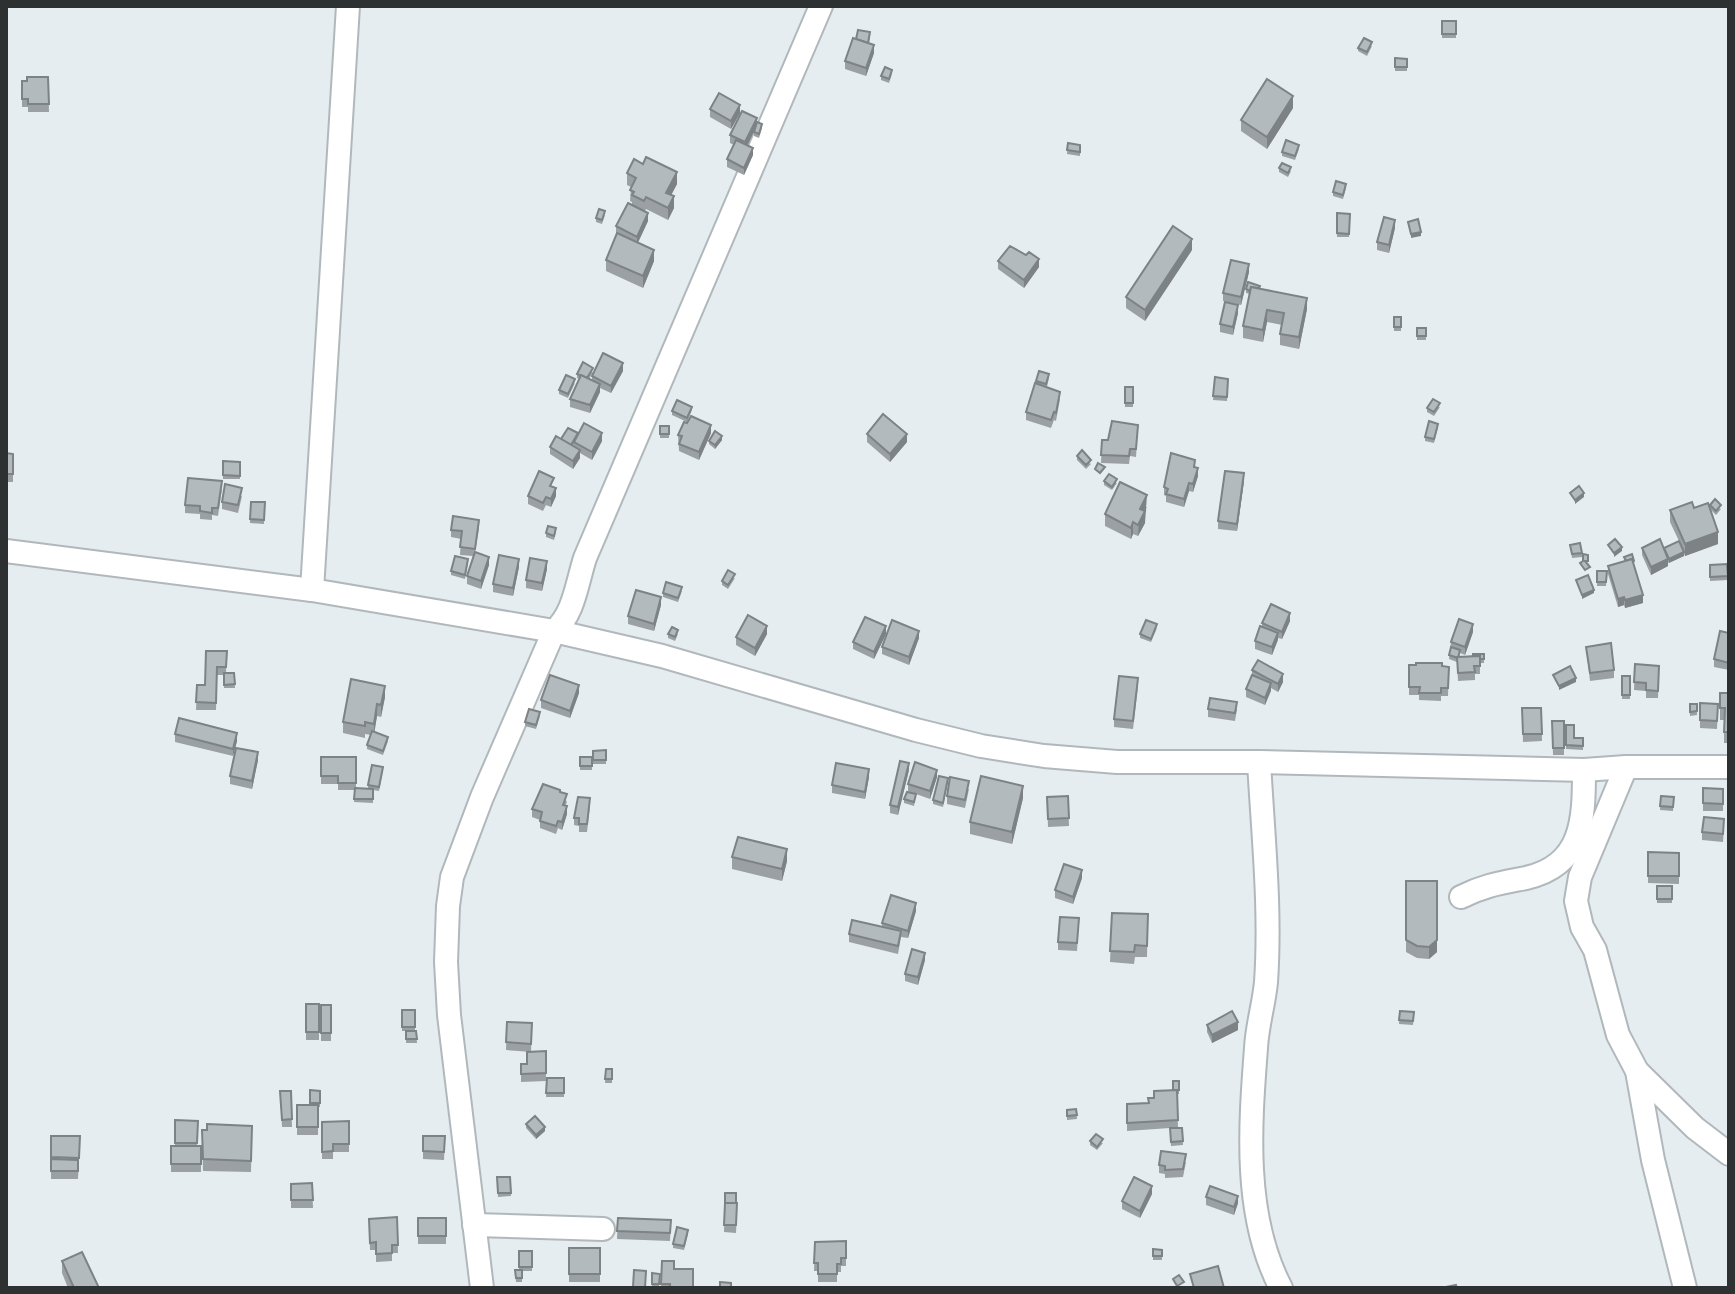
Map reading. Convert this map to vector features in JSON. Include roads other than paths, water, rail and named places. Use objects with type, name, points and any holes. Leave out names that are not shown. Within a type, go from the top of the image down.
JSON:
[{"type":"street","points":[[312,590],[348,6]]},
{"type":"street","points":[[482,1288],[447,989],[448,906],[452,877],[482,797],[554,631],[563,624],[571,608],[585,558],[814,8]]},
{"type":"street","points":[[6,551],[312,590],[554,631],[662,656],[865,716],[981,746],[1044,756],[1117,762],[1259,762],[1584,770],[1729,767]]},
{"type":"street","points":[[1259,762],[1267,899],[1266,983],[1256,1046],[1251,1160],[1262,1239],[1281,1288]]},
{"type":"street","points":[[1626,767],[1580,877],[1576,901],[1582,927],[1595,950],[1618,1035],[1637,1071],[1653,1160],[1685,1288]]},
{"type":"street","points":[[1461,897],[1485,885],[1542,872],[1556,866],[1568,855],[1576,842],[1584,800],[1584,770]]},
{"type":"street","points":[[1542,872],[1554,878],[1576,901]]},
{"type":"street","points":[[1637,1071],[1695,1128],[1729,1154]]},
{"type":"street","points":[[474,1225],[603,1229]]}]
